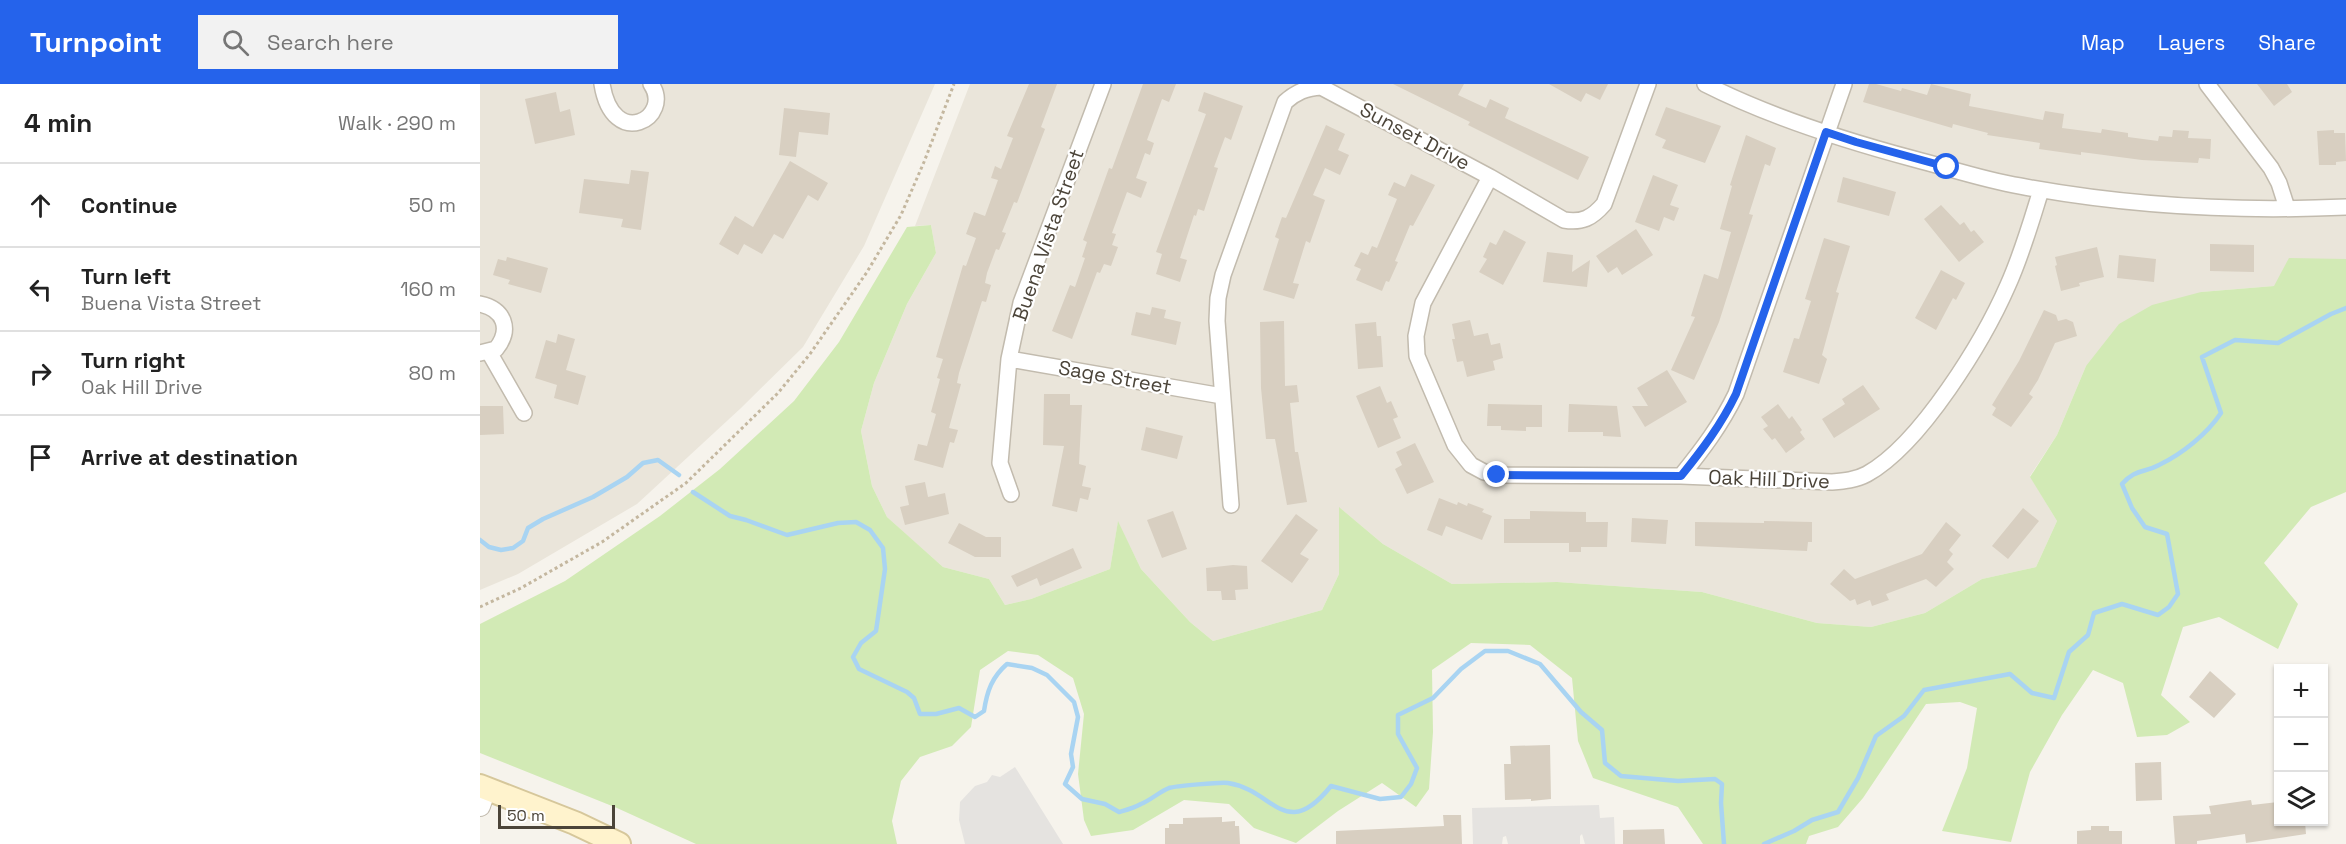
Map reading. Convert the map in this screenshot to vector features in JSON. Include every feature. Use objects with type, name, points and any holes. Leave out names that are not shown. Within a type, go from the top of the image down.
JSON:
[{"type":"main road","points":[[482,793],[575,823],[619,844]]},
{"type":"street","points":[[602,84],[611,112],[619,120],[630,123],[645,119],[652,113],[656,94],[651,84]]},
{"type":"street","name":"Buena Vista Street","points":[[1011,494],[1000,463],[1009,358],[1021,303],[1103,84]]},
{"type":"street","name":"Sunset Drive","points":[[1231,505],[1217,321],[1218,298],[1223,275],[1285,102],[1294,94],[1309,88],[1321,87],[1490,177],[1564,220],[1576,222],[1595,214],[1604,204],[1648,84]]},
{"type":"street","points":[[1705,84],[1758,108],[1826,132],[1896,154],[2041,190],[2176,205],[2346,207]]},
{"type":"street","points":[[1681,476],[1708,443],[1736,394],[1844,84]]},
{"type":"street","points":[[2207,84],[2271,168],[2279,183],[2287,208]]},
{"type":"street","name":"Oak Hill Drive","points":[[1490,177],[1423,303],[1416,336],[1417,356],[1458,450],[1471,465],[1484,472],[1497,475],[1681,476],[1832,482],[1857,478],[1880,466],[1932,411],[1956,379],[1986,329],[2020,255],[2041,190]]},
{"type":"street","points":[[480,304],[494,308],[504,323],[501,342],[496,348],[484,353],[524,413]]},
{"type":"street","name":"Sage Street","points":[[1009,358],[1222,396]]},
{"type":"path","points":[[480,607],[521,588],[602,542],[686,483],[778,393],[810,354],[867,272],[901,215],[954,84]]},
{"type":"shaded area","points":[[480,84],[935,84],[864,246],[803,347],[637,504],[518,574],[480,590]]},
{"type":"shaded area","points":[[970,84],[2346,84],[2346,260],[2274,286],[2201,292],[2086,366],[2057,435],[2030,476],[2057,521],[2036,567],[1982,579],[1925,613],[1871,627],[1817,623],[1702,592],[1557,582],[1452,584],[1383,544],[1340,508],[1339,574],[1322,610],[1213,641],[1190,622],[1141,569],[1118,522],[1110,569],[1031,599],[1005,605],[989,579],[943,567],[909,537],[887,517],[872,486],[861,431],[874,383],[907,304],[936,253],[931,225],[915,226]]},
{"type":"shaded area","points":[[1015,767],[1063,844],[965,844],[959,820],[960,802],[975,786],[987,782],[992,775],[1000,777]]},
{"type":"shaded area","points":[[1599,805],[1600,818],[1614,817],[1615,844],[1585,844],[1582,834],[1580,844],[1508,844],[1506,836],[1503,837],[1502,844],[1473,844],[1472,808]]},
{"type":"green space","points":[[931,225],[936,253],[907,304],[874,383],[861,431],[872,486],[887,517],[943,567],[989,579],[1005,605],[1031,599],[1110,569],[1118,521],[1141,569],[1190,622],[1213,641],[1322,610],[1339,574],[1339,507],[1383,544],[1452,584],[1557,582],[1702,592],[1817,623],[1871,627],[1925,613],[1982,579],[2036,567],[2057,521],[2030,477],[2057,435],[2086,366],[2119,324],[2152,305],[2201,292],[2274,286],[2289,258],[2346,259],[2346,492],[2311,507],[2264,563],[2298,604],[2278,649],[2219,617],[2183,627],[2161,695],[2190,722],[2167,735],[2137,737],[2123,683],[2093,670],[2062,715],[2030,772],[2011,842],[1942,831],[1967,768],[1977,708],[1960,702],[1926,704],[1863,798],[1838,827],[1809,836],[1806,844],[1703,844],[1678,807],[1593,778],[1578,741],[1572,678],[1530,645],[1471,643],[1432,670],[1433,732],[1429,789],[1416,807],[1382,783],[1338,811],[1296,843],[1254,828],[1229,804],[1184,800],[1133,830],[1091,836],[1084,820],[1078,774],[1084,714],[1073,678],[1038,655],[1008,651],[980,670],[971,727],[952,746],[920,757],[901,781],[892,821],[897,844],[696,844],[617,808],[480,753],[480,624],[565,581],[660,516],[720,469],[794,401],[839,342],[907,227]]},
{"type":"building","points":[[1029,84],[1057,84],[1041,127],[1045,129],[1017,203],[1014,202],[1002,232],[1006,233],[999,250],[996,249],[987,273],[985,283],[991,285],[986,302],[982,301],[959,373],[957,383],[961,384],[949,428],[958,430],[954,443],[950,442],[943,468],[914,460],[918,444],[927,446],[936,414],[931,412],[943,359],[936,357],[963,265],[966,266],[976,238],[966,234],[974,212],[985,216],[998,180],[991,178],[995,166],[1001,169],[1013,138],[1007,136]]},
{"type":"building","points":[[1143,84],[1176,84],[1169,102],[1162,99],[1147,140],[1154,143],[1150,155],[1145,153],[1136,178],[1147,182],[1141,198],[1127,192],[1112,233],[1116,234],[1112,245],[1118,247],[1111,266],[1104,264],[1100,273],[1097,272],[1072,339],[1052,331],[1070,285],[1075,287],[1085,258],[1082,257],[1087,242],[1083,240]]},
{"type":"building","points":[[1393,84],[1464,84],[1458,95],[1486,108],[1490,99],[1509,108],[1505,118],[1589,157],[1578,180],[1468,125],[1470,122]]},
{"type":"building","points":[[1549,84],[1608,84],[1600,100],[1586,93],[1581,102]]},
{"type":"building","points":[[1869,84],[1901,91],[1902,88],[1927,95],[1931,84],[1971,94],[1969,106],[2043,120],[2045,111],[2064,114],[2062,128],[2101,133],[2102,129],[2128,133],[2128,137],[2158,141],[2159,136],[2172,137],[2173,130],[2189,131],[2188,138],[2211,139],[2210,159],[2199,158],[2198,163],[2142,160],[2039,149],[2040,143],[1987,135],[1988,133],[1953,124],[1952,128],[1863,102]]},
{"type":"building","points":[[2257,84],[2287,84],[2292,92],[2274,106]]},
{"type":"building","points":[[556,92],[560,112],[570,109],[575,135],[535,144],[525,99]]},
{"type":"building","points":[[1204,92],[1243,106],[1231,140],[1225,137],[1214,167],[1218,168],[1204,211],[1198,209],[1196,216],[1194,215],[1180,258],[1187,260],[1180,282],[1156,274],[1162,254],[1156,252],[1206,114],[1198,111]]},
{"type":"building","points":[[1666,107],[1721,126],[1705,163],[1662,148],[1666,140],[1655,135]]},
{"type":"building","points":[[784,108],[830,113],[828,135],[799,132],[796,157],[779,155]]},
{"type":"building","points":[[1326,125],[1345,134],[1338,150],[1349,155],[1340,175],[1325,168],[1313,195],[1325,200],[1310,243],[1306,241],[1293,283],[1299,284],[1294,299],[1263,290],[1279,239],[1275,237],[1282,217],[1286,218]]},
{"type":"building","points":[[2334,130],[2334,133],[2345,133],[2346,161],[2336,162],[2336,165],[2319,165],[2317,131]]},
{"type":"building","points":[[1746,135],[1776,148],[1770,166],[1765,164],[1749,214],[1753,215],[1719,322],[1694,380],[1671,370],[1695,317],[1691,316],[1704,274],[1718,279],[1731,232],[1720,229],[1732,186],[1730,185]]},
{"type":"building","points":[[790,161],[828,183],[818,201],[808,195],[783,239],[774,234],[762,254],[744,244],[738,255],[719,244],[735,216],[753,227]]},
{"type":"building","points":[[631,170],[649,172],[641,230],[621,227],[623,219],[579,213],[584,179],[629,184]]},
{"type":"building","points":[[1411,174],[1435,185],[1413,226],[1410,225],[1395,261],[1398,262],[1382,291],[1356,280],[1361,269],[1354,266],[1361,252],[1368,255],[1372,246],[1377,248],[1397,199],[1388,195],[1394,182],[1405,187]]},
{"type":"building","points":[[1653,175],[1678,185],[1670,205],[1679,208],[1674,221],[1664,217],[1659,231],[1635,222]]},
{"type":"building","points":[[1843,177],[1896,192],[1889,216],[1837,202]]},
{"type":"building","points":[[1941,205],[1960,225],[1964,222],[1971,232],[1974,230],[1984,242],[1959,262],[1924,219]]},
{"type":"building","points":[[1636,229],[1653,255],[1622,275],[1617,267],[1608,273],[1596,256]]},
{"type":"building","points":[[1504,230],[1526,242],[1503,285],[1479,272],[1487,259],[1483,257],[1490,242],[1496,245]]},
{"type":"building","points":[[1824,238],[1850,246],[1836,292],[1839,293],[1822,355],[1827,359],[1819,384],[1783,372],[1794,338],[1799,339],[1811,301],[1805,299]]},
{"type":"building","points":[[2210,244],[2254,245],[2254,272],[2210,271]]},
{"type":"building","points":[[2097,247],[2104,277],[2079,283],[2080,286],[2061,291],[2055,257]]},
{"type":"building","points":[[1547,252],[1573,255],[1572,272],[1590,260],[1587,287],[1543,282]]},
{"type":"building","points":[[2119,255],[2156,259],[2154,282],[2117,278]]},
{"type":"building","points":[[507,257],[548,268],[541,293],[508,284],[510,280],[493,275],[498,259],[506,261]]},
{"type":"building","points":[[1941,270],[1965,283],[1956,300],[1953,298],[1936,330],[1915,318]]},
{"type":"building","points":[[1152,307],[1166,310],[1164,318],[1181,322],[1176,345],[1131,335],[1136,312],[1150,315]]},
{"type":"building","points":[[2044,310],[2056,315],[2058,321],[2066,319],[2073,322],[2077,336],[2055,343],[2029,394],[2033,397],[2011,427],[1992,415],[1996,408],[1992,405],[2019,361]]},
{"type":"building","points":[[1470,320],[1474,336],[1488,333],[1491,345],[1500,343],[1503,358],[1493,361],[1495,370],[1467,377],[1463,361],[1457,362],[1452,339],[1455,339],[1452,324]]},
{"type":"building","points":[[1284,321],[1285,386],[1297,385],[1299,402],[1290,403],[1295,452],[1298,452],[1307,502],[1287,505],[1275,439],[1266,439],[1261,388],[1260,322]]},
{"type":"building","points":[[1376,322],[1377,336],[1381,336],[1383,367],[1358,369],[1355,324]]},
{"type":"building","points":[[558,334],[575,339],[566,370],[586,376],[578,405],[554,398],[557,385],[535,378],[546,340],[556,343]]},
{"type":"building","points":[[1667,370],[1687,402],[1645,427],[1632,406],[1648,406],[1637,388]]},
{"type":"building","points":[[1863,385],[1880,409],[1834,438],[1822,419],[1845,404],[1842,399]]},
{"type":"building","points":[[1380,386],[1387,403],[1391,401],[1398,417],[1393,419],[1401,438],[1378,448],[1356,396]]},
{"type":"building","points":[[1044,394],[1070,394],[1070,405],[1082,405],[1079,464],[1086,466],[1082,486],[1091,488],[1088,500],[1080,498],[1077,512],[1052,506],[1064,446],[1043,445]]},
{"type":"building","points":[[1488,404],[1542,405],[1542,427],[1526,427],[1526,431],[1501,430],[1501,426],[1487,426]]},
{"type":"building","points":[[1569,404],[1617,406],[1621,437],[1603,436],[1603,432],[1568,432]]},
{"type":"building","points":[[1778,404],[1789,419],[1792,416],[1802,430],[1800,432],[1805,439],[1786,453],[1775,438],[1772,440],[1763,429],[1768,426],[1761,417]]},
{"type":"building","points":[[480,406],[503,406],[504,434],[480,435]]},
{"type":"building","points":[[1146,427],[1183,436],[1177,459],[1141,450]]},
{"type":"building","points":[[1415,443],[1434,482],[1407,494],[1395,469],[1402,465],[1396,452]]},
{"type":"building","points":[[925,482],[928,497],[945,493],[949,514],[905,525],[900,507],[909,505],[905,486]]},
{"type":"building","points":[[1439,498],[1457,505],[1458,502],[1467,506],[1468,503],[1484,509],[1482,512],[1492,516],[1482,540],[1446,526],[1442,536],[1427,530]]},
{"type":"building","points":[[2023,508],[2039,521],[2008,559],[1992,546]]},
{"type":"building","points":[[1173,511],[1187,549],[1162,558],[1147,520]]},
{"type":"building","points":[[1530,511],[1586,512],[1586,522],[1608,522],[1607,547],[1581,547],[1581,552],[1569,552],[1569,543],[1504,543],[1504,519],[1530,519]]},
{"type":"building","points":[[1296,514],[1318,530],[1300,554],[1309,559],[1292,583],[1261,561]]},
{"type":"building","points":[[1632,518],[1668,520],[1666,544],[1631,542]]},
{"type":"building","points":[[1764,521],[1812,522],[1812,542],[1808,542],[1807,551],[1695,546],[1695,522],[1764,523]]},
{"type":"building","points":[[1946,522],[1961,535],[1949,550],[1953,554],[1947,562],[1954,569],[1936,587],[1926,579],[1886,594],[1889,600],[1872,606],[1870,600],[1857,605],[1855,599],[1850,601],[1830,584],[1844,569],[1855,579],[1922,554]]},
{"type":"building","points":[[959,523],[986,537],[1001,537],[1001,557],[975,557],[948,543]]},
{"type":"building","points":[[1073,548],[1082,568],[1040,586],[1037,578],[1017,587],[1011,576]]},
{"type":"building","points":[[1247,566],[1248,589],[1235,590],[1236,600],[1222,600],[1221,591],[1207,591],[1206,568]]},
{"type":"building","points":[[2210,671],[2236,694],[2214,718],[2189,697]]},
{"type":"building","points":[[1550,745],[1551,799],[1505,800],[1504,764],[1511,764],[1510,746]]},
{"type":"building","points":[[2161,762],[2162,800],[2136,801],[2135,763]]},
{"type":"building","points":[[2251,800],[2252,805],[2274,802],[2274,826],[2305,826],[2306,834],[2246,843],[2245,834],[2197,841],[2197,844],[2175,844],[2173,816],[2211,814],[2209,806]]},
{"type":"building","points":[[1443,815],[1461,815],[1462,844],[1336,844],[1336,831],[1444,826]]},
{"type":"building","points":[[1222,817],[1222,822],[1235,821],[1235,826],[1239,826],[1240,844],[1165,844],[1165,828],[1169,828],[1169,824],[1183,824],[1183,818]]},
{"type":"building","points":[[2091,826],[2109,826],[2109,831],[2122,831],[2122,844],[2077,844],[2077,831],[2091,830]]},
{"type":"building","points":[[1664,829],[1665,844],[1623,844],[1623,830]]},
{"type":"waterway","points":[[1764,844],[1812,820],[1838,812],[1858,778],[1876,736],[1904,716],[1924,690],[2010,674],[2032,693],[2054,698],[2069,652],[2088,635],[2094,613],[2122,604],[2158,615],[2169,607],[2178,594],[2167,534],[2145,527],[2132,508],[2122,484],[2131,476],[2159,465],[2185,449],[2201,436],[2221,413],[2202,357],[2235,340],[2278,343],[2346,308]]},
{"type":"waterway","points":[[480,540],[489,547],[501,550],[513,548],[523,541],[528,528],[593,497],[627,477],[643,463],[658,460],[679,475]]},
{"type":"waterway","points":[[693,492],[730,516],[787,535],[838,523],[856,522],[870,530],[883,548],[885,569],[876,631],[861,643],[853,657],[859,669],[907,692],[914,698],[920,714],[936,714],[959,708],[975,717],[984,711],[991,685],[1007,664],[1032,668],[1047,675],[1074,702],[1078,717],[1071,754],[1073,767],[1065,784],[1082,799],[1105,804],[1119,812],[1130,809],[1169,788],[1217,783],[1244,787],[1290,812],[1302,811],[1315,803],[1331,786],[1380,799],[1401,797],[1411,784],[1417,768],[1398,734],[1398,715],[1433,698],[1461,669],[1485,651],[1508,651],[1540,664],[1581,712],[1602,730],[1605,763],[1621,776],[1678,781],[1715,779],[1722,784],[1724,844]]},
{"type":"route","points":[[1497,475],[1681,476],[1708,443],[1736,394],[1826,132],[1947,167]]}]
